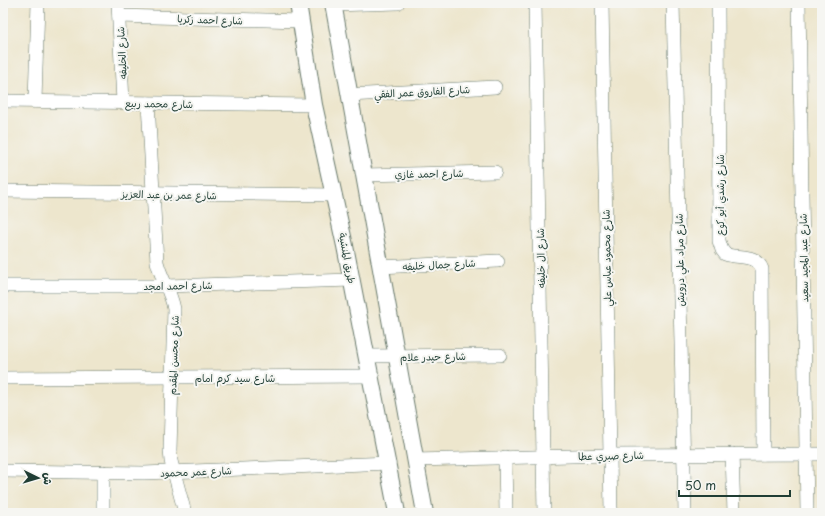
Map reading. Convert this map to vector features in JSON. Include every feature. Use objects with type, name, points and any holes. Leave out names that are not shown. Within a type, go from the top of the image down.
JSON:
[{"type":"street","points":[[35,101],[38,3]]},
{"type":"street","name":"طريق المنشية","points":[[298,3],[314,105],[335,195],[372,376],[397,513]]},
{"type":"street","points":[[398,3],[333,4],[425,513]]},
{"type":"street","name":"شارع ال خليفه","points":[[535,3],[544,513]]},
{"type":"street","name":"شارع محمود عباس علي","points":[[602,3],[611,513]]},
{"type":"street","name":"شارع رشدي أبو كوع","points":[[718,3],[719,241],[725,254],[756,260],[760,263],[762,269],[763,454]]},
{"type":"street","name":"شارع عبد المجيد سعيد","points":[[799,3],[807,513]]},
{"type":"street","name":"شارع مراد علي درويش","points":[[673,5],[685,513]]},
{"type":"street","name":"شارع احمد زكريا","points":[[119,9],[300,21]]},
{"type":"street","name":"شارع الخليفه","points":[[119,9],[123,102]]},
{"type":"street","name":"شارع الفاروق عمر الفقي","points":[[349,95],[495,87]]},
{"type":"street","name":"شارع محمد ربيع","points":[[3,101],[314,105]]},
{"type":"street","name":"شارع محسن المقدم","points":[[148,103],[157,262],[174,309],[170,450],[174,472],[185,513]]},
{"type":"street","name":"شارع احمد غازي","points":[[364,175],[495,172]]},
{"type":"street","name":"شارع عمر بن عبد العزيز","points":[[3,191],[152,194],[335,195]]},
{"type":"street","name":"شارع جمال خليفه","points":[[380,267],[498,261]]},
{"type":"street","name":"شارع احمد امجد","points":[[3,286],[166,286],[352,280]]},
{"type":"street","name":"شارع حيدر علام","points":[[367,356],[396,357],[500,355]]},
{"type":"street","name":"شارع سيد كرم امام","points":[[3,378],[372,376]]},
{"type":"street","points":[[732,454],[734,513]]},
{"type":"street","name":"شارع صبري عطا","points":[[415,460],[610,455],[822,454]]},
{"type":"street","points":[[505,457],[506,513]]},
{"type":"street","name":"شارع عمر محمود","points":[[3,471],[174,472],[389,464]]},
{"type":"street","points":[[103,472],[103,513]]}]
